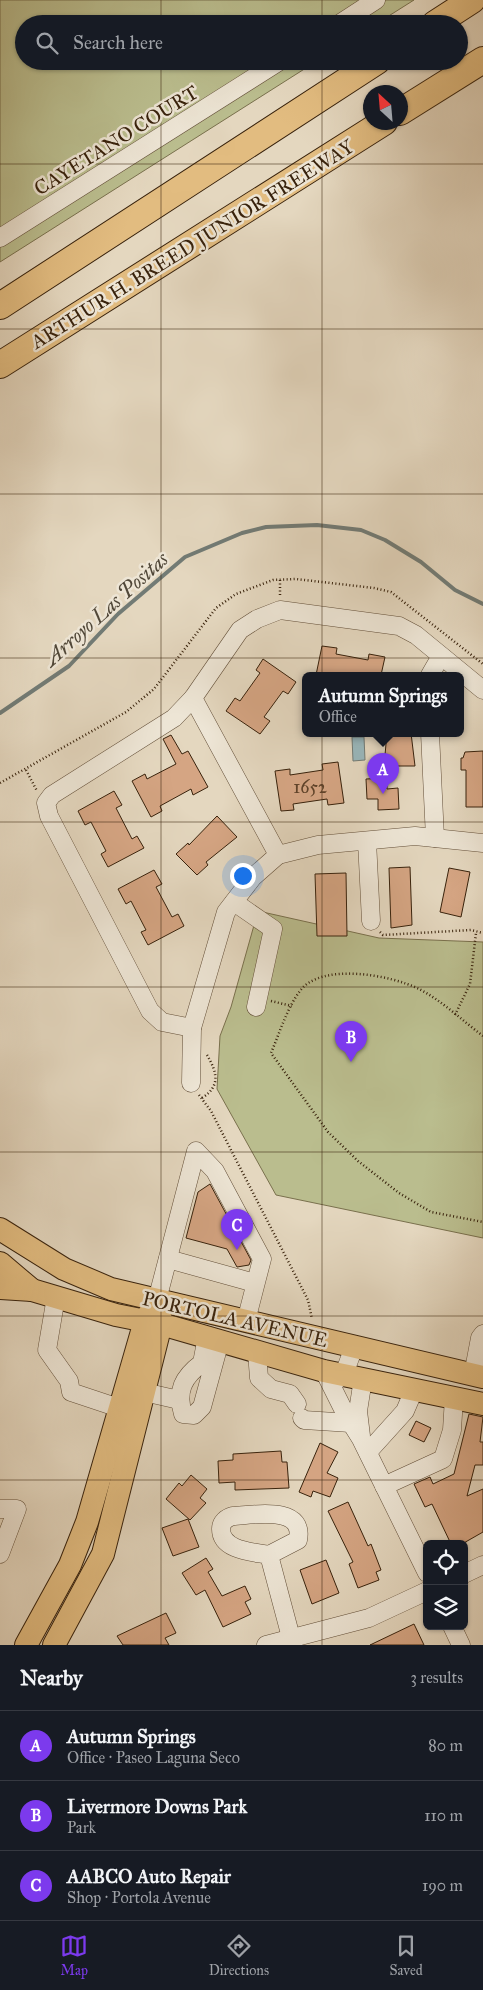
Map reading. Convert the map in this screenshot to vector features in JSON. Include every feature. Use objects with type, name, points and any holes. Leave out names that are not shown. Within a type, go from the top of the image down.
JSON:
[{"type":"highway","points":[[449,15],[472,0]]},
{"type":"highway","points":[[468,69],[483,60]]},
{"type":"highway","points":[[0,306],[363,70]]},
{"type":"highway","points":[[408,107],[467,70]]},
{"type":"highway","name":"ARTHUR H. BREED JUNIOR FREEWAY","points":[[0,365],[371,130]]},
{"type":"main road","name":"PORTOLA AVENUE","points":[[0,1229],[64,1269],[111,1289],[478,1376]]},
{"type":"main road","name":"PORTOLA AVENUE","points":[[0,1263],[32,1290],[153,1322],[258,1352],[344,1380],[411,1397],[454,1398],[483,1404]]},
{"type":"main road","points":[[0,1288],[32,1290]]},
{"type":"main road","points":[[54,1645],[103,1554],[144,1392],[157,1300]]},
{"type":"main road","points":[[26,1645],[70,1565],[84,1531],[119,1408],[153,1322]]},
{"type":"street","points":[[353,15],[376,0]]},
{"type":"street","name":"CAYETANO COURT","points":[[0,238],[266,70]]},
{"type":"street","points":[[192,1028],[162,1022],[150,1011],[49,816],[46,803],[52,795],[174,718],[193,698],[240,630],[258,619],[280,610],[398,626],[416,635],[461,672]]},
{"type":"street","points":[[432,672],[441,656]]},
{"type":"street","points":[[464,675],[483,690]]},
{"type":"street","points":[[193,698],[278,855]]},
{"type":"street","points":[[430,737],[435,838]]},
{"type":"street","points":[[191,1083],[192,1028],[226,912],[253,877],[278,855],[318,845],[414,836],[483,843]]},
{"type":"street","points":[[367,840],[371,921]]},
{"type":"street","points":[[234,902],[273,929],[257,1002]]},
{"type":"street","points":[[157,1300],[196,1151],[215,1171],[262,1259],[246,1321]]},
{"type":"street","points":[[168,1259],[255,1283]]},
{"type":"street","points":[[56,1297],[47,1350],[69,1381],[69,1389],[119,1408]]},
{"type":"street","points":[[478,1376],[480,1338],[483,1334]]},
{"type":"street","points":[[213,1339],[202,1407],[194,1415],[183,1414],[179,1400],[187,1374],[202,1363],[213,1339]]},
{"type":"street","points":[[354,1347],[344,1380],[351,1423],[423,1565]]},
{"type":"street","points":[[258,1352],[259,1378],[271,1389],[290,1394],[304,1420],[318,1423],[351,1423]]},
{"type":"street","points":[[344,1380],[358,1411],[364,1446]]},
{"type":"street","points":[[144,1392],[179,1400]]},
{"type":"street","points":[[364,1446],[390,1429],[405,1411],[411,1397]]},
{"type":"street","points":[[384,1486],[443,1458],[452,1430],[454,1398]]},
{"type":"street","points":[[0,1509],[17,1508],[0,1554]]},
{"type":"street","points":[[269,1556],[292,1642]]},
{"type":"street","points":[[468,1572],[483,1565]]},
{"type":"street","points":[[266,1645],[292,1642],[369,1618],[423,1593]]},
{"type":"street","points":[[454,1630],[461,1645]]},
{"type":"path","points":[[26,770],[46,803]]},
{"type":"path","points":[[0,783],[7,781]]},
{"type":"path","points":[[371,921],[383,935],[471,930],[483,932]]},
{"type":"path","points":[[455,1015],[470,984],[476,932]]},
{"type":"path","points":[[483,1036],[419,989],[372,975],[344,974],[317,977],[301,990],[271,1053],[328,1132],[365,1166],[399,1193],[431,1212],[483,1222]]},
{"type":"path","points":[[257,1002],[292,1006]]},
{"type":"path","points":[[202,1098],[215,1085],[216,1072],[203,1049]]},
{"type":"path","points":[[191,1083],[211,1111],[308,1300],[312,1314],[311,1325]]},
{"type":"green space","points":[[0,0],[414,0],[390,15],[15,15],[15,70],[303,70],[0,262]]},
{"type":"green space","points":[[258,911],[379,938],[483,942],[483,1238],[276,1195],[217,1089],[220,1036],[231,1007]]},
{"type":"water","points":[[352,737],[364,737],[365,760],[353,761]]},
{"type":"building","points":[[322,646],[337,648],[336,654],[368,660],[369,654],[385,657],[382,672],[317,672]]},
{"type":"building","points":[[263,659],[296,682],[288,694],[283,691],[264,717],[270,721],[260,734],[226,711],[235,698],[240,701],[260,673],[256,670]]},
{"type":"building","points":[[171,735],[182,754],[188,751],[208,787],[193,795],[191,789],[160,806],[162,811],[151,817],[132,781],[145,774],[147,779],[176,764],[163,739]]},
{"type":"building","points":[[387,737],[411,737],[415,766],[384,766]]},
{"type":"building","points":[[483,751],[483,807],[466,807],[466,770],[461,770],[461,758],[463,758],[465,752]]},
{"type":"building","points":[[338,762],[344,803],[328,805],[327,799],[293,804],[294,810],[281,811],[275,771],[290,769],[290,775],[323,770],[322,764]]},
{"type":"building","points":[[387,778],[387,789],[398,788],[399,809],[378,810],[378,799],[367,799],[366,779]]},
{"type":"building","points":[[114,791],[122,805],[116,808],[132,839],[137,836],[144,848],[108,867],[101,854],[106,851],[91,822],[85,825],[78,811]]},
{"type":"building","points":[[217,816],[237,837],[206,862],[208,865],[197,875],[176,854],[188,843],[189,845]]},
{"type":"building","points":[[410,867],[412,925],[391,928],[389,868]]},
{"type":"building","points":[[449,868],[470,872],[461,917],[440,912]]},
{"type":"building","points":[[154,870],[162,884],[156,887],[172,917],[178,914],[184,926],[148,945],[141,932],[146,930],[131,901],[126,904],[118,889]]},
{"type":"building","points":[[346,873],[347,936],[317,936],[315,874]]},
{"type":"building","points":[[210,1184],[251,1260],[249,1265],[237,1267],[227,1249],[186,1238],[198,1192]]},
{"type":"building","points":[[469,1414],[483,1417],[480,1442],[483,1442],[483,1465],[475,1465],[467,1496],[483,1489],[483,1532],[468,1541],[449,1540],[432,1504],[425,1507],[414,1484],[430,1477],[433,1484],[454,1474]]},
{"type":"building","points":[[416,1421],[431,1428],[424,1442],[409,1435]]},
{"type":"building","points":[[320,1443],[338,1452],[327,1473],[338,1478],[330,1497],[313,1491],[311,1497],[299,1492]]},
{"type":"building","points":[[281,1451],[282,1462],[287,1462],[289,1488],[235,1490],[235,1482],[219,1483],[218,1461],[233,1460],[233,1454]]},
{"type":"building","points":[[191,1475],[207,1489],[200,1498],[206,1503],[190,1520],[166,1499],[179,1483],[182,1486]]},
{"type":"building","points":[[348,1502],[368,1546],[371,1544],[381,1570],[376,1572],[379,1580],[358,1588],[349,1564],[353,1562],[328,1511]]},
{"type":"building","points":[[188,1519],[199,1547],[173,1556],[162,1528]]},
{"type":"building","points":[[206,1558],[213,1569],[208,1572],[222,1596],[245,1586],[251,1599],[245,1602],[251,1614],[223,1627],[205,1590],[196,1595],[182,1573]]},
{"type":"building","points":[[326,1560],[339,1593],[312,1604],[300,1570]]},
{"type":"building","points":[[166,1613],[176,1633],[165,1638],[169,1645],[123,1645],[117,1636]]},
{"type":"building","points":[[414,1624],[424,1645],[370,1645]]},
{"type":"waterway","name":"Arroyo Las Positas","points":[[0,713],[69,666],[118,614],[185,557],[242,533],[266,527],[317,525],[361,530],[385,540],[421,562],[455,590],[483,604]]},
{"type":"place","name":"Autumn Springs","points":[[383,794]]},
{"type":"place","name":"Livermore Downs Park","points":[[351,1062]]},
{"type":"place","name":"AABCO Auto Repair","points":[[237,1250]]}]
